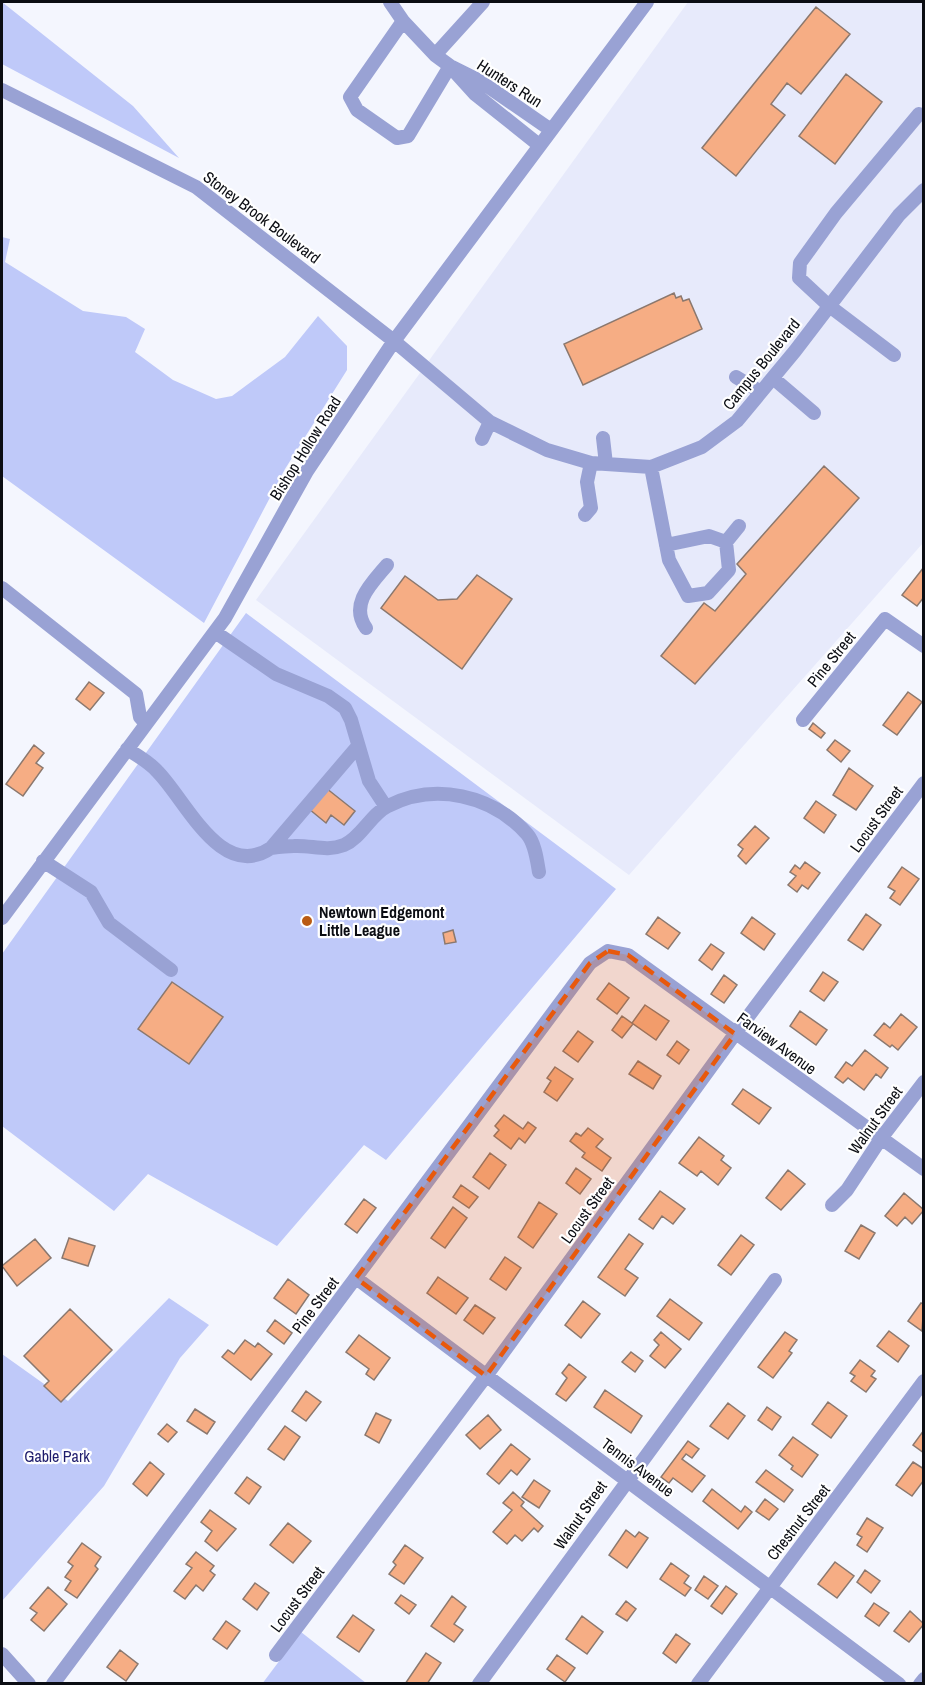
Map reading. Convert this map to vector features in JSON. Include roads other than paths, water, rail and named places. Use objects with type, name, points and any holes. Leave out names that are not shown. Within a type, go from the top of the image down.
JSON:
[{"type":"street","points":[[435,54],[483,2]]},
{"type":"street","name":"Bishop Hollow Road","points":[[2,918],[215,632],[308,471],[394,340],[647,2]]},
{"type":"street","name":"Hunters Run","points":[[394,3],[403,21],[450,66],[475,94],[539,145]]},
{"type":"street","name":"Hunters Run","points":[[403,21],[350,97],[357,110],[397,138],[408,136],[450,66]]},
{"type":"street","name":"Hunters Run","points":[[450,66],[480,81],[551,130]]},
{"type":"street","name":"Stoney Brook Boulevard","points":[[2,90],[196,187],[394,340]]},
{"type":"street","points":[[894,355],[828,304],[799,278],[800,263],[836,213],[919,114]]},
{"type":"street","name":"Campus Boulevard","points":[[394,340],[490,422],[547,450],[591,463],[651,467],[702,447],[737,421],[898,215],[924,190]]},
{"type":"street","points":[[736,377],[761,392]]},
{"type":"street","points":[[772,378],[814,413]]},
{"type":"street","points":[[482,439],[490,422]]},
{"type":"street","points":[[603,438],[606,464]]},
{"type":"street","points":[[585,515],[591,508],[587,482],[591,463]]},
{"type":"street","points":[[651,467],[666,545],[663,562],[684,601],[708,593],[729,570],[726,542],[739,526]]},
{"type":"street","points":[[666,545],[709,536],[726,542]]},
{"type":"street","points":[[366,628],[359,610],[362,596],[387,566]]},
{"type":"street","points":[[2,588],[136,694],[140,717],[146,724]]},
{"type":"street","name":"Pine Street","points":[[803,720],[885,619],[924,646]]},
{"type":"street","points":[[215,632],[276,674],[327,696],[345,708],[351,720],[369,781],[386,807]]},
{"type":"street","points":[[127,749],[158,772],[203,829],[228,852],[245,858],[260,855],[271,848],[358,746]]},
{"type":"street","name":"Locust Street","points":[[276,1655],[486,1376],[735,1034],[924,783]]},
{"type":"street","points":[[271,848],[295,845],[328,849],[346,844],[386,807],[411,796],[435,792],[469,798],[492,806],[528,835],[537,857],[539,873]]},
{"type":"street","points":[[43,861],[92,885],[107,926],[171,970]]},
{"type":"street","name":"Pine Street","points":[[53,1683],[590,963],[608,951]]},
{"type":"street","name":"Farview Avenue","points":[[608,951],[628,955],[924,1169]]},
{"type":"street","name":"Walnut Street","points":[[832,1205],[847,1190],[882,1137],[924,1082]]},
{"type":"street","name":"Tennis Avenue","points":[[356,1278],[899,1683]]},
{"type":"street","name":"Walnut Street","points":[[479,1683],[774,1280]]},
{"type":"street","name":"Chestnut Street","points":[[698,1683],[924,1381]]},
{"type":"street","points":[[2,1654],[29,1683]]},
{"type":"street","points":[[920,1683],[924,1679]]},
{"type":"place","name":"Newtown Edgemont Little League","points":[[307,921]]},
{"type":"park label","name":"Gable Park","points":[[57,1456]]}]
